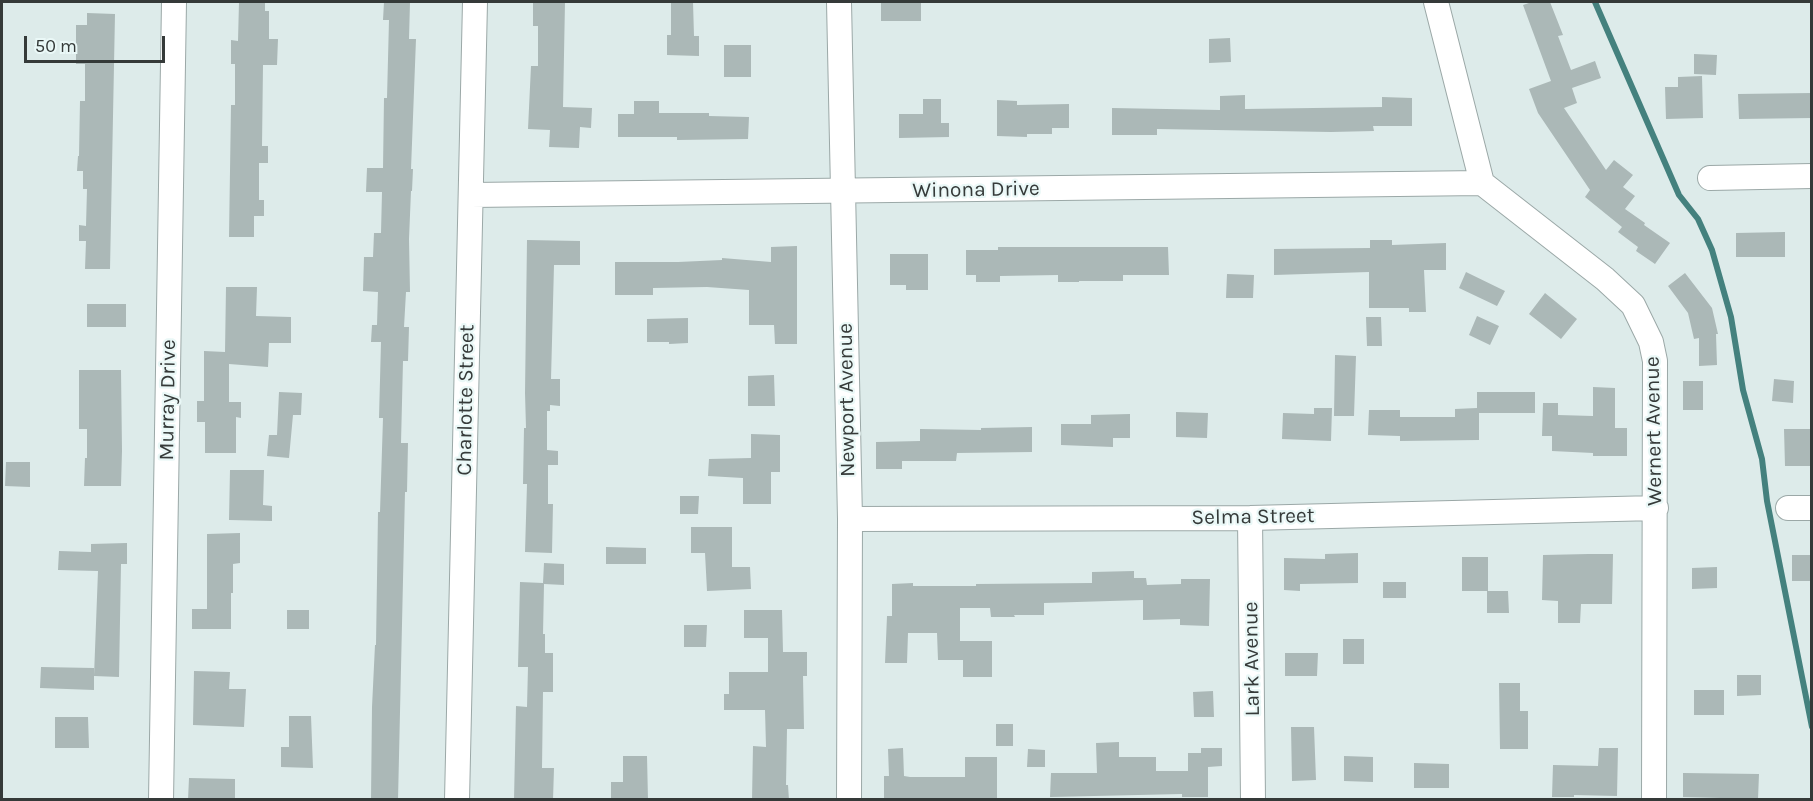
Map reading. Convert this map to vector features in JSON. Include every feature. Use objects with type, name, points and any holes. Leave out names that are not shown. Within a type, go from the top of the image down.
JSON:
[{"type":"street","name":"Murray Drive","points":[[161,800],[174,2]]},
{"type":"street","name":"Charlotte Street","points":[[457,800],[475,2]]},
{"type":"street","name":"Newport Avenue","points":[[839,2],[850,519],[849,800]]},
{"type":"street","points":[[1436,2],[1482,183]]},
{"type":"street","points":[[1710,178],[1812,176]]},
{"type":"street","name":"Winona Drive","points":[[471,195],[1482,183]]},
{"type":"street","name":"Wernert Avenue","points":[[1482,183],[1605,279],[1633,305],[1651,342],[1655,361],[1656,508],[1654,800]]},
{"type":"street","name":"Selma Street","points":[[850,519],[1250,518],[1656,508]]},
{"type":"street","name":"Lark Avenue","points":[[1250,518],[1253,800]]},
{"type":"building","points":[[239,2],[265,2],[265,11],[269,11],[269,39],[278,39],[277,65],[263,65],[262,146],[268,146],[268,163],[259,163],[259,200],[264,200],[264,216],[254,216],[254,237],[229,237],[231,105],[235,105],[235,64],[231,64],[231,40],[238,41]]},
{"type":"building","points":[[384,2],[410,2],[409,39],[416,39],[409,239],[410,292],[406,292],[404,327],[409,327],[408,361],[403,361],[401,443],[408,443],[398,800],[371,800],[378,512],[380,512],[383,418],[379,418],[381,342],[371,342],[372,325],[377,325],[378,292],[363,291],[364,257],[373,257],[374,233],[381,233],[382,192],[366,192],[367,168],[383,168],[384,98],[387,98],[389,20],[383,20]]},
{"type":"building","points":[[533,2],[565,2],[563,107],[592,108],[591,128],[580,127],[579,148],[549,147],[550,130],[528,129],[531,66],[538,66],[538,26],[533,26]]},
{"type":"building","points":[[671,2],[693,2],[694,36],[699,36],[699,56],[667,55],[667,35],[671,35]]},
{"type":"building","points":[[881,2],[921,2],[921,21],[881,21]]},
{"type":"building","points":[[1532,2],[1550,2],[1563,35],[1558,36],[1571,70],[1595,61],[1601,78],[1572,88],[1577,103],[1564,108],[1606,170],[1614,160],[1633,175],[1623,187],[1635,196],[1625,209],[1670,243],[1655,264],[1636,251],[1638,247],[1618,232],[1622,227],[1585,197],[1590,190],[1538,113],[1529,89],[1551,81],[1523,5]]},
{"type":"building","points":[[87,13],[115,14],[110,269],[85,269],[86,241],[79,241],[79,225],[86,226],[87,189],[83,189],[83,171],[77,171],[80,101],[85,101],[85,64],[76,64],[76,25],[87,25]]},
{"type":"building","points":[[1230,38],[1231,62],[1209,63],[1209,39]]},
{"type":"building","points":[[724,45],[751,45],[751,77],[724,77]]},
{"type":"building","points":[[1694,54],[1717,55],[1716,75],[1694,74]]},
{"type":"building","points":[[1702,76],[1703,118],[1666,119],[1665,87],[1678,87],[1678,77]]},
{"type":"building","points":[[1812,93],[1812,118],[1739,119],[1738,94]]},
{"type":"building","points":[[1245,95],[1245,109],[1382,107],[1382,97],[1412,98],[1412,126],[1373,126],[1374,131],[1331,132],[1157,129],[1157,135],[1112,135],[1112,108],[1220,110],[1220,96]]},
{"type":"building","points":[[923,99],[941,99],[941,123],[949,123],[949,137],[899,138],[899,114],[923,114]]},
{"type":"building","points":[[997,100],[1017,101],[1017,105],[1069,104],[1069,128],[1052,128],[1052,134],[1027,134],[1027,137],[997,136]]},
{"type":"building","points":[[634,101],[659,101],[659,113],[709,113],[709,116],[749,117],[748,139],[677,140],[677,137],[618,137],[618,114],[634,114]]},
{"type":"building","points":[[1785,232],[1785,257],[1736,257],[1736,233]]},
{"type":"building","points":[[527,240],[580,241],[580,265],[554,265],[551,379],[560,379],[560,406],[550,405],[550,411],[547,411],[547,450],[558,451],[558,465],[548,465],[548,504],[553,504],[552,553],[525,552],[527,484],[523,484],[524,428],[526,428]]},
{"type":"building","points":[[1370,240],[1392,240],[1392,245],[1446,243],[1446,270],[1424,270],[1426,312],[1409,312],[1409,308],[1369,308],[1369,272],[1274,275],[1274,249],[1370,248]]},
{"type":"building","points":[[797,246],[797,344],[775,344],[774,325],[749,325],[749,290],[707,287],[653,288],[653,295],[615,295],[615,262],[678,262],[722,260],[722,258],[771,262],[771,247]]},
{"type":"building","points":[[998,247],[1168,247],[1169,275],[1123,275],[1123,281],[1079,282],[1058,282],[1058,275],[1000,276],[1000,282],[976,282],[976,275],[966,275],[966,250],[998,250]]},
{"type":"building","points":[[890,254],[928,254],[928,290],[906,290],[906,285],[890,285]]},
{"type":"building","points":[[1466,272],[1505,291],[1497,306],[1459,288]]},
{"type":"building","points":[[1685,273],[1712,308],[1718,334],[1716,334],[1717,365],[1699,366],[1699,338],[1694,339],[1688,313],[1668,286]]},
{"type":"building","points":[[1227,274],[1254,275],[1253,298],[1226,298]]},
{"type":"building","points":[[226,287],[257,287],[256,316],[291,317],[291,343],[269,343],[268,367],[229,364],[229,402],[241,402],[241,418],[236,417],[236,453],[205,453],[205,422],[197,422],[197,401],[204,401],[204,351],[225,352]]},
{"type":"building","points":[[1545,293],[1577,319],[1561,339],[1529,314]]},
{"type":"building","points":[[87,304],[126,304],[126,327],[87,327]]},
{"type":"building","points":[[1477,316],[1499,326],[1490,345],[1469,335]]},
{"type":"building","points":[[1366,317],[1381,317],[1382,346],[1367,346]]},
{"type":"building","points":[[688,318],[688,343],[647,342],[647,319]]},
{"type":"building","points":[[1335,355],[1356,356],[1354,416],[1334,416]]},
{"type":"building","points":[[79,370],[121,370],[121,486],[84,486],[87,429],[79,429]]},
{"type":"building","points":[[774,375],[775,406],[748,406],[748,376]]},
{"type":"building","points":[[1774,379],[1794,381],[1793,403],[1772,401]]},
{"type":"building","points":[[1683,381],[1703,381],[1703,410],[1683,410]]},
{"type":"building","points":[[1593,387],[1615,388],[1615,428],[1627,428],[1627,456],[1593,456],[1593,453],[1552,451],[1552,436],[1542,436],[1543,403],[1558,403],[1558,415],[1593,416]]},
{"type":"building","points":[[279,392],[302,393],[301,415],[293,415],[289,458],[267,456],[269,435],[277,435]]},
{"type":"building","points":[[1477,392],[1535,392],[1535,413],[1479,413],[1479,440],[1400,441],[1400,436],[1368,435],[1369,410],[1400,410],[1400,417],[1455,417],[1455,409],[1477,408]]},
{"type":"building","points":[[1314,408],[1332,408],[1331,441],[1282,439],[1283,413],[1314,414]]},
{"type":"building","points":[[1176,412],[1208,413],[1207,438],[1176,437]]},
{"type":"building","points":[[1130,414],[1130,438],[1113,438],[1113,447],[1061,445],[1061,424],[1091,424],[1091,415]]},
{"type":"building","points":[[1032,427],[1032,452],[957,453],[956,461],[902,461],[902,469],[876,469],[876,442],[920,441],[920,429],[981,430],[981,428]]},
{"type":"building","points":[[1784,429],[1810,429],[1810,466],[1785,466]]},
{"type":"building","points":[[751,434],[780,435],[780,472],[771,472],[771,504],[743,504],[743,478],[708,476],[709,459],[751,458]]},
{"type":"building","points":[[6,462],[30,462],[30,487],[5,486]]},
{"type":"building","points":[[230,470],[264,470],[263,505],[272,506],[272,521],[229,520]]},
{"type":"building","points":[[680,496],[699,496],[698,514],[680,514]]},
{"type":"building","points":[[691,527],[732,527],[732,567],[750,567],[751,589],[707,591],[705,553],[691,553]]},
{"type":"building","points":[[240,533],[240,563],[233,564],[231,629],[192,629],[192,609],[207,609],[207,534]]},
{"type":"building","points":[[127,543],[127,564],[121,564],[119,677],[94,676],[98,571],[58,570],[59,551],[91,552],[91,544]]},
{"type":"building","points":[[606,547],[646,548],[646,564],[606,564]]},
{"type":"building","points":[[1358,553],[1358,583],[1300,584],[1300,591],[1284,590],[1284,558],[1325,559],[1325,554]]},
{"type":"building","points":[[1613,554],[1612,604],[1581,604],[1580,623],[1558,623],[1558,601],[1542,600],[1543,555]]},
{"type":"building","points":[[1792,555],[1812,555],[1812,581],[1792,581]]},
{"type":"building","points":[[1462,557],[1488,557],[1488,591],[1462,591]]},
{"type":"building","points":[[544,563],[564,564],[564,585],[544,584],[543,634],[545,634],[545,653],[553,653],[553,692],[543,692],[542,768],[554,768],[553,800],[514,800],[516,706],[527,707],[528,667],[518,667],[520,582],[543,583]]},
{"type":"building","points":[[1717,567],[1717,588],[1692,589],[1692,568]]},
{"type":"building","points":[[1134,571],[1134,578],[1146,578],[1147,585],[1181,584],[1181,579],[1210,579],[1209,626],[1180,625],[1180,619],[1143,620],[1143,600],[1044,603],[1044,615],[1014,615],[1015,617],[991,617],[990,608],[960,608],[960,641],[992,641],[992,677],[963,677],[963,660],[938,660],[937,633],[908,633],[907,663],[885,663],[887,616],[892,616],[892,584],[976,586],[976,584],[1092,583],[1092,572]]},
{"type":"building","points":[[1383,582],[1406,582],[1406,598],[1383,598]]},
{"type":"building","points":[[1487,591],[1508,591],[1509,613],[1487,613]]},
{"type":"building","points":[[287,610],[309,610],[309,629],[287,629]]},
{"type":"building","points":[[744,610],[782,610],[783,652],[807,652],[807,676],[803,676],[804,729],[787,729],[786,785],[788,785],[789,800],[752,800],[753,746],[766,747],[765,710],[724,710],[724,694],[729,694],[729,672],[768,672],[768,638],[744,638]]},
{"type":"building","points":[[684,625],[707,625],[706,647],[684,647]]},
{"type":"building","points":[[1343,639],[1364,639],[1364,664],[1343,664]]},
{"type":"building","points":[[1285,653],[1318,653],[1317,676],[1285,676]]},
{"type":"building","points":[[41,667],[94,668],[94,690],[40,688]]},
{"type":"building","points":[[194,671],[230,672],[229,689],[246,689],[244,727],[193,725]]},
{"type":"building","points":[[1737,675],[1761,675],[1761,695],[1737,696]]},
{"type":"building","points":[[1499,683],[1520,683],[1520,711],[1528,711],[1528,749],[1500,749]]},
{"type":"building","points":[[1694,690],[1724,690],[1724,715],[1694,715]]},
{"type":"building","points":[[1213,691],[1214,717],[1194,717],[1193,692]]},
{"type":"building","points":[[289,716],[311,716],[313,768],[281,767],[281,747],[289,747]]},
{"type":"building","points":[[55,717],[88,717],[89,748],[55,748]]},
{"type":"building","points":[[996,724],[1013,724],[1013,746],[996,746]]},
{"type":"building","points":[[1291,727],[1314,727],[1316,780],[1292,781]]},
{"type":"building","points":[[1119,742],[1119,757],[1156,757],[1156,771],[1188,771],[1188,753],[1201,753],[1201,748],[1222,748],[1222,766],[1208,767],[1208,797],[1182,797],[1182,794],[1050,797],[1051,773],[1097,773],[1096,743]]},
{"type":"building","points":[[903,748],[904,776],[910,777],[965,777],[965,757],[997,757],[997,799],[884,800],[884,776],[889,776],[888,749]]},
{"type":"building","points":[[1599,748],[1618,748],[1617,796],[1552,797],[1553,765],[1598,766]]},
{"type":"building","points":[[1028,749],[1045,750],[1045,767],[1027,767]]},
{"type":"building","points":[[623,756],[647,756],[648,800],[611,800],[611,782],[623,782]]},
{"type":"building","points":[[1344,756],[1373,757],[1373,782],[1344,781]]},
{"type":"building","points":[[1414,763],[1449,764],[1449,788],[1414,788]]},
{"type":"building","points":[[1683,773],[1759,774],[1758,799],[1683,797]]},
{"type":"building","points":[[189,778],[235,779],[235,800],[188,800]]},
{"type":"waterway","points":[[1595,2],[1679,195],[1698,219],[1712,250],[1731,317],[1743,390],[1762,459],[1767,501],[1812,727]]}]
